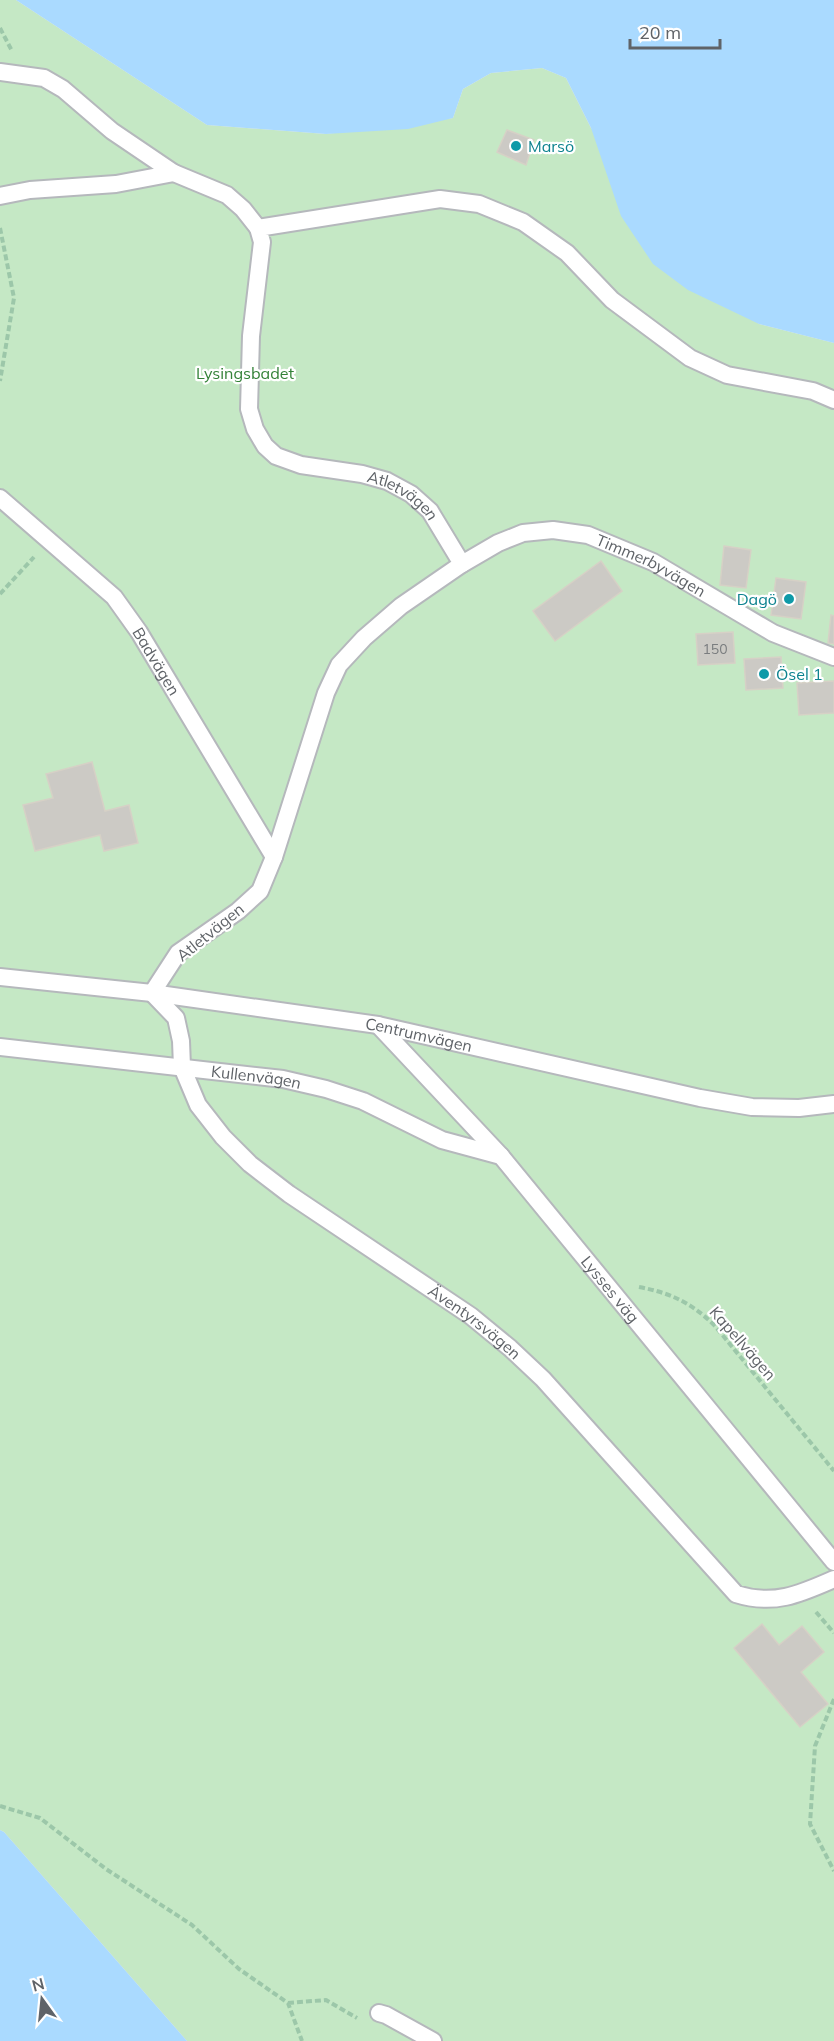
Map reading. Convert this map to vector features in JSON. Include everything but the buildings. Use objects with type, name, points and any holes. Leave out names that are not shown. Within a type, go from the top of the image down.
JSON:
[{"type":"lane","points":[[0,72],[44,78],[63,89],[112,130],[174,173],[226,195],[243,209],[258,228],[440,199],[479,204],[523,222],[567,253],[612,300],[690,358],[727,375],[813,391],[834,400]]},
{"type":"lane","points":[[0,196],[30,190],[116,184],[174,173]]},
{"type":"lane","name":"Atletvägen","points":[[152,993],[178,953],[238,911],[260,891],[274,857],[326,693],[339,665],[364,638],[401,606],[462,564],[430,511],[411,494],[387,481],[362,474],[301,465],[276,456],[265,446],[255,429],[249,409],[251,336],[262,242],[258,228]]},
{"type":"lane","name":"Badvägen","points":[[0,498],[114,597],[139,632],[274,857]]},
{"type":"lane","name":"Timmerbyvägen","points":[[462,564],[498,543],[523,533],[553,530],[588,535],[653,562],[773,633],[834,657]]},
{"type":"lane","name":"Centrumvägen","points":[[0,977],[152,993],[378,1025],[741,1105],[799,1108],[834,1104]]},
{"type":"lane","name":"Äventyrsvägen","points":[[152,993],[176,1018],[181,1041],[182,1067],[198,1105],[223,1137],[250,1164],[288,1194],[471,1316],[510,1348],[543,1379],[736,1594],[751,1599],[783,1599],[834,1579]]},
{"type":"lane","name":"Lysses väg","points":[[378,1025],[501,1156],[834,1562]]},
{"type":"lane","name":"Kullenvägen","points":[[0,1047],[283,1079],[363,1101],[442,1140],[501,1156]]},
{"type":"lane","points":[[379,2013],[386,2014],[433,2041]]},
{"type":"path","points":[[0,228],[14,298],[0,381]]},
{"type":"path","points":[[0,594],[49,541]]},
{"type":"path","name":"Kapellvägen","points":[[603,1280],[666,1292],[700,1311],[715,1326],[834,1471]]},
{"type":"path","points":[[834,1699],[815,1746],[810,1824],[834,1871]]},
{"type":"path","points":[[0,1806],[40,1818],[106,1869],[192,1926],[239,1969],[288,2003],[303,2041]]},
{"type":"path","points":[[288,2003],[326,2000],[355,2018],[379,2013]]},
{"type":"green space","name":"Lysingsbadet","points":[[0,0],[16,0],[207,125],[326,134],[453,118],[463,89],[491,73],[542,68],[566,78],[591,128],[759,324],[834,343],[834,2041],[187,2041],[0,1830]]},
{"type":"water","points":[[16,0],[834,0],[834,343],[759,324],[688,290],[653,264],[621,216],[591,128],[566,78],[542,68],[491,73],[463,89],[453,118],[408,129],[326,134],[207,125]]},
{"type":"water","points":[[0,1830],[4,1832],[187,2041],[0,2041]]},
{"type":"place","name":"Marsö","points":[[516,146]]},
{"type":"place","name":"Dagö","points":[[789,599]]},
{"type":"place","name":"Ösel 1","points":[[764,674]]}]
